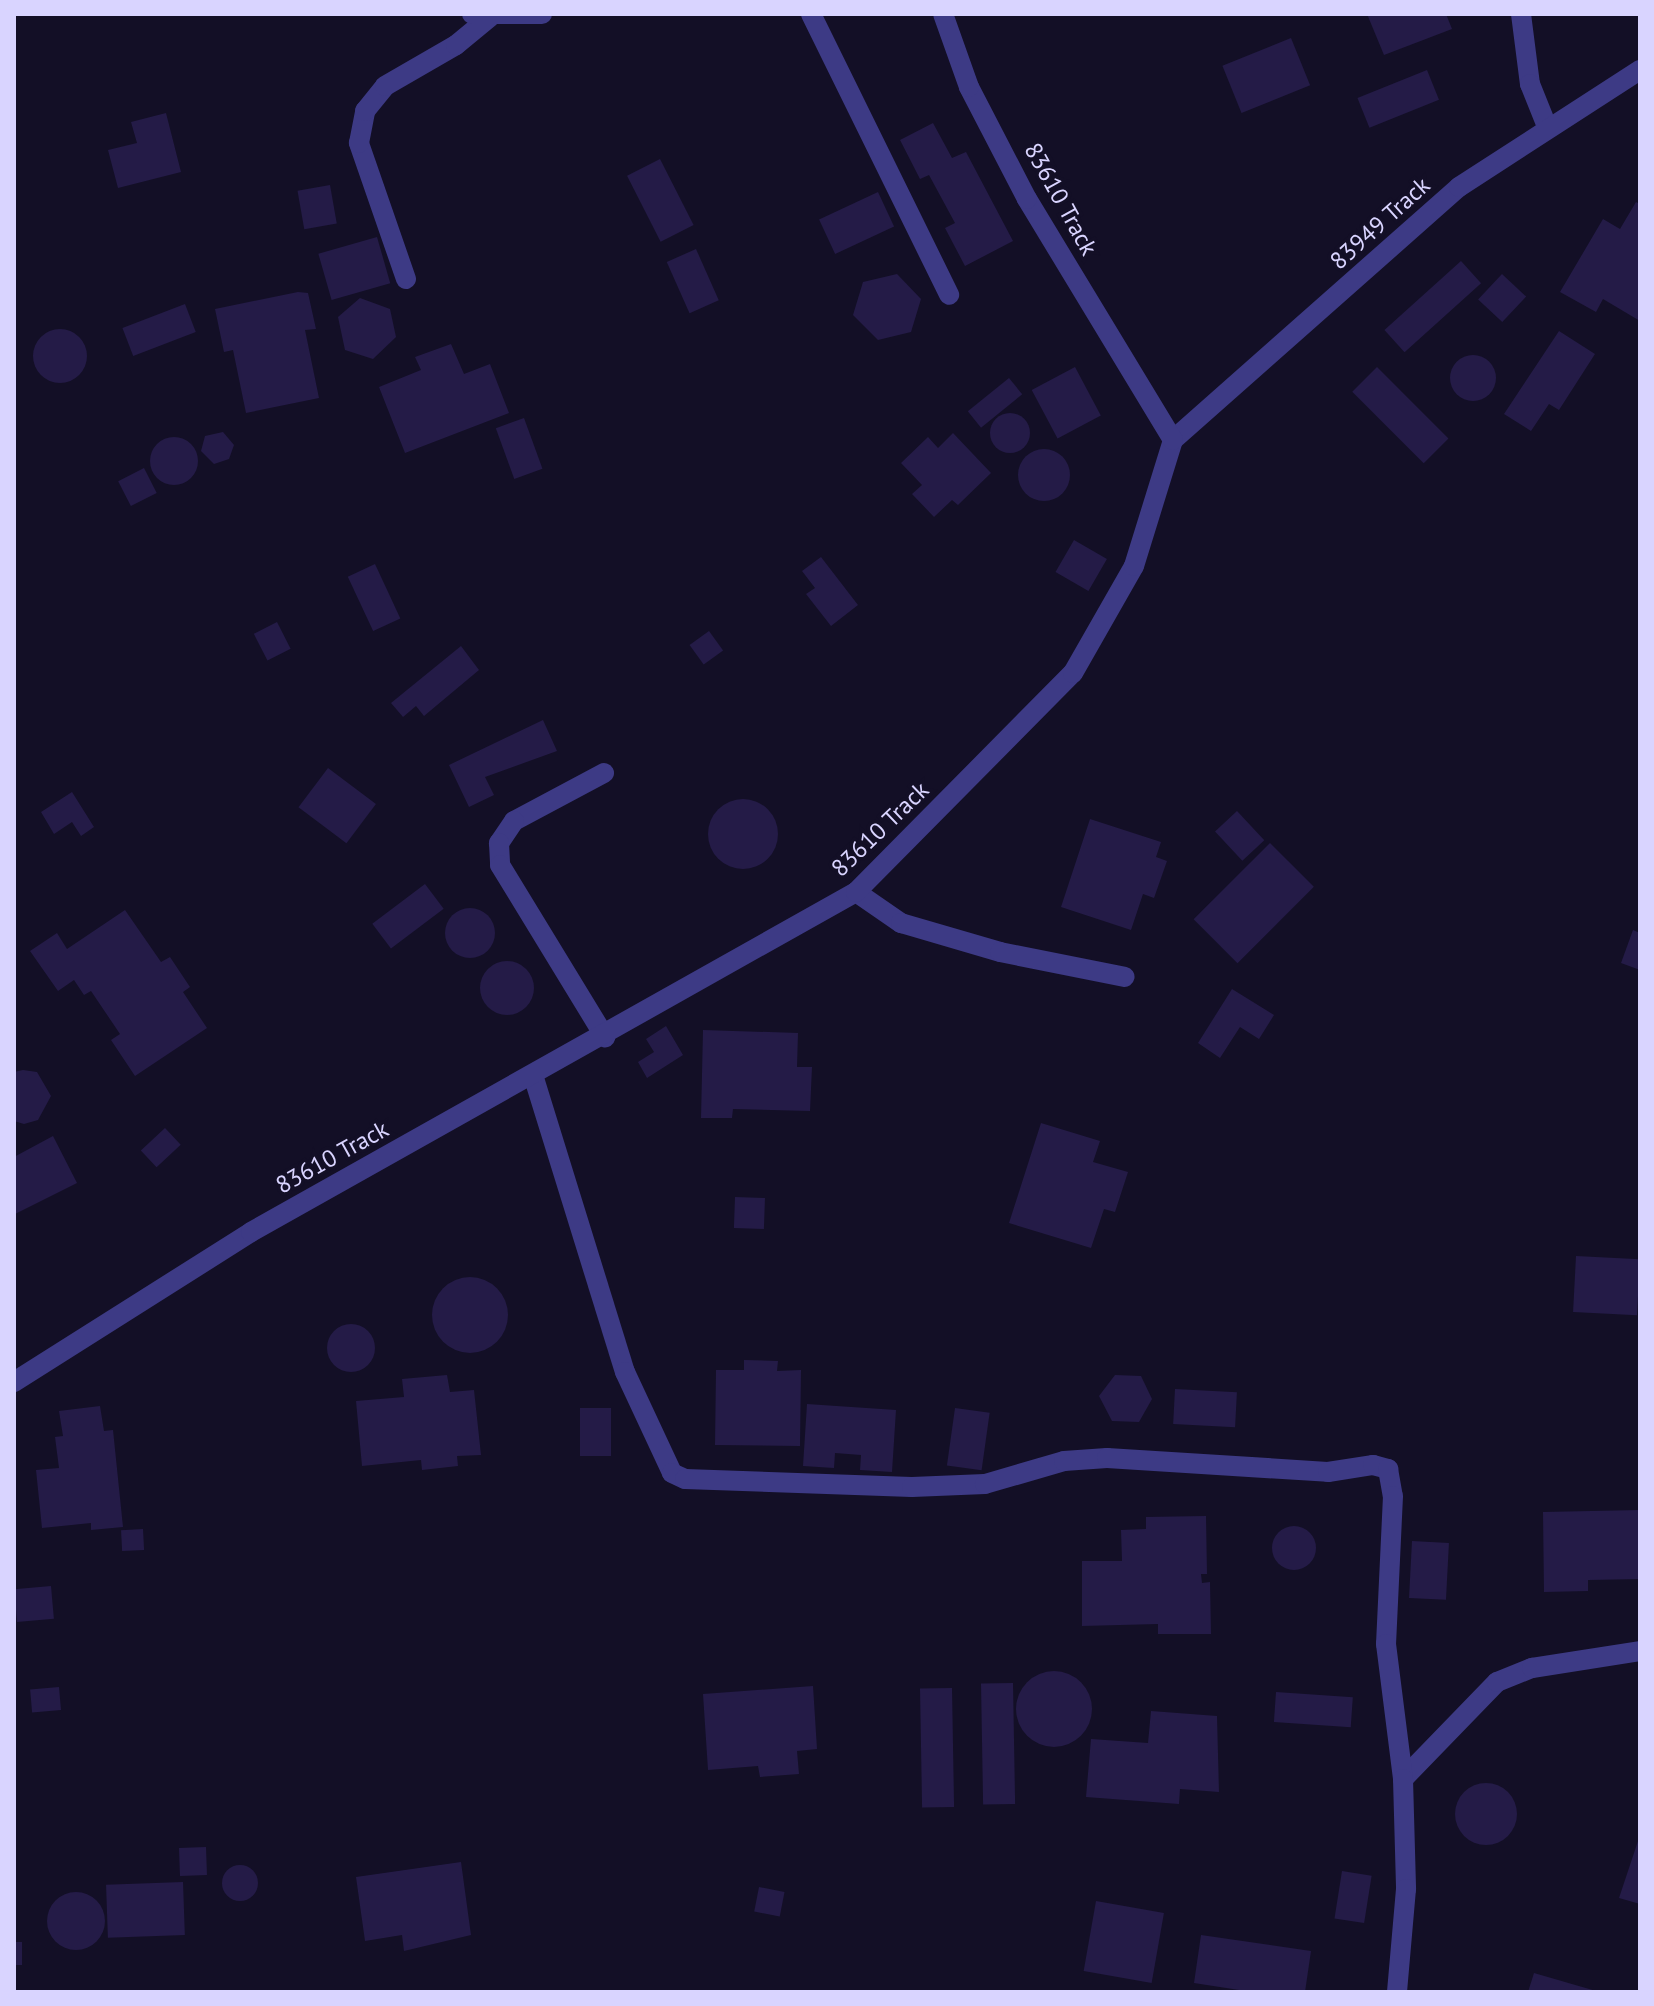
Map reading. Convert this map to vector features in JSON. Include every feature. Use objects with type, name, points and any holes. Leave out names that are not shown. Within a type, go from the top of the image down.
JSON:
[{"type":"street","points":[[406,279],[359,143],[365,111],[385,86],[456,45],[481,16],[542,14]]},
{"type":"street","points":[[811,14],[949,295]]},
{"type":"street","name":"83610 Track","points":[[14,1382],[251,1232],[605,1037],[856,892],[1073,673],[1134,566],[1173,440],[1027,199],[969,87],[943,14]]},
{"type":"street","points":[[1521,14],[1530,84],[1548,129]]},
{"type":"street","name":"83949 Track","points":[[1173,440],[1459,187],[1640,70]]},
{"type":"street","points":[[604,773],[514,821],[499,843],[500,865],[605,1037]]},
{"type":"street","points":[[856,892],[901,923],[1000,952],[1125,977]]},
{"type":"street","points":[[533,1075],[625,1372],[672,1473],[685,1479],[912,1487],[985,1484],[1064,1461],[1107,1458],[1328,1472],[1373,1465],[1388,1469],[1393,1496],[1386,1644],[1403,1779],[1406,1889],[1397,1992]]},
{"type":"street","points":[[1403,1779],[1497,1682],[1532,1668],[1640,1651]]},
{"type":"building","points":[[1367,14],[1446,14],[1452,29],[1384,55]]},
{"type":"building","points":[[1291,38],[1310,85],[1241,113],[1222,66]]},
{"type":"building","points":[[1427,70],[1439,100],[1369,128],[1357,98]]},
{"type":"building","points":[[166,113],[181,172],[118,188],[108,150],[137,143],[131,122]]},
{"type":"building","points":[[933,123],[952,158],[966,152],[1013,241],[965,266],[945,228],[955,223],[929,175],[920,179],[900,140]]},
{"type":"building","points":[[660,159],[694,225],[661,242],[627,176]]},
{"type":"building","points":[[330,185],[337,223],[304,229],[298,191]]},
{"type":"building","points":[[878,192],[894,226],[835,254],[819,219]]},
{"type":"building","points":[[1636,202],[1640,204],[1640,321],[1603,299],[1596,312],[1560,292],[1603,219],[1620,229]]},
{"type":"building","points":[[377,237],[390,283],[332,300],[318,254]]},
{"type":"building","points":[[696,249],[719,300],[690,313],[667,262]]},
{"type":"building","points":[[1461,261],[1481,283],[1405,352],[1384,330]]},
{"type":"building","points":[[897,274],[921,299],[911,332],[878,340],[853,315],[863,282]]},
{"type":"building","points":[[1502,274],[1526,297],[1502,322],[1478,300]]},
{"type":"building","points":[[298,292],[308,293],[316,329],[305,330],[319,398],[246,413],[233,350],[224,352],[215,309]]},
{"type":"building","points":[[360,298],[390,309],[396,337],[373,359],[345,350],[338,317]]},
{"type":"building","points":[[185,304],[196,332],[133,356],[122,328]]},
{"type":"building","points":[[60,329],[79,337],[87,356],[79,375],[60,383],[41,375],[33,356],[41,337]]},
{"type":"building","points":[[1559,331],[1595,354],[1559,410],[1549,404],[1531,431],[1504,414]]},
{"type":"building","points":[[451,344],[464,374],[490,364],[509,413],[405,453],[379,387],[421,370],[415,357]]},
{"type":"building","points":[[1473,355],[1489,362],[1496,378],[1489,394],[1473,401],[1457,394],[1450,378],[1457,362]]},
{"type":"building","points":[[1075,367],[1101,416],[1058,439],[1032,390]]},
{"type":"building","points":[[1377,367],[1448,438],[1424,463],[1352,392]]},
{"type":"building","points":[[1009,378],[1022,394],[981,428],[968,411]]},
{"type":"building","points":[[1010,413],[1024,419],[1030,433],[1024,447],[1010,453],[996,447],[990,433],[996,419]]},
{"type":"building","points":[[524,418],[542,469],[514,479],[496,428]]},
{"type":"building","points":[[223,432],[234,445],[229,459],[214,464],[201,451],[205,436]]},
{"type":"building","points":[[953,433],[991,473],[958,505],[952,500],[934,517],[912,494],[922,485],[901,463],[928,437],[938,448]]},
{"type":"building","points":[[174,437],[183,438],[191,444],[197,452],[197,470],[191,478],[183,484],[174,485],[165,484],[157,478],[151,470],[150,461],[151,452],[157,444],[165,438]]},
{"type":"building","points":[[1044,449],[1062,457],[1070,475],[1062,493],[1044,501],[1026,493],[1018,475],[1026,457]]},
{"type":"building","points":[[144,468],[157,493],[131,506],[118,481]]},
{"type":"building","points":[[1074,540],[1107,559],[1088,591],[1056,572]]},
{"type":"building","points":[[821,557],[858,605],[831,626],[806,594],[815,588],[802,571]]},
{"type":"building","points":[[375,564],[400,618],[373,631],[348,577]]},
{"type":"building","points":[[277,622],[291,649],[267,661],[254,634]]},
{"type":"building","points":[[709,631],[723,650],[704,665],[690,645]]},
{"type":"building","points":[[461,646],[479,670],[424,716],[416,706],[403,717],[391,703]]},
{"type":"building","points":[[543,720],[557,751],[485,777],[494,795],[469,807],[449,765]]},
{"type":"building","points":[[328,768],[376,804],[346,843],[299,807]]},
{"type":"building","points":[[72,792],[94,827],[81,836],[72,822],[54,834],[41,812]]},
{"type":"building","points":[[743,799],[768,809],[778,834],[768,859],[743,869],[718,859],[708,834],[718,809]]},
{"type":"building","points":[[1237,811],[1264,840],[1242,861],[1215,831]]},
{"type":"building","points":[[1090,819],[1161,842],[1156,857],[1167,861],[1154,898],[1143,894],[1131,930],[1061,907]]},
{"type":"building","points":[[1270,843],[1314,887],[1237,963],[1194,919]]},
{"type":"building","points":[[425,884],[444,909],[391,948],[372,924]]},
{"type":"building","points":[[470,908],[488,915],[495,933],[488,951],[470,958],[452,951],[445,933],[452,915]]},
{"type":"building","points":[[125,910],[161,962],[170,957],[190,987],[183,992],[207,1028],[135,1076],[111,1040],[120,1034],[91,991],[84,995],[74,980],[58,991],[30,951],[57,933],[67,949]]},
{"type":"building","points":[[1633,930],[1640,933],[1640,970],[1621,963]]},
{"type":"building","points":[[507,961],[526,969],[534,988],[526,1007],[507,1015],[488,1007],[480,988],[488,969]]},
{"type":"building","points":[[1232,989],[1274,1015],[1259,1039],[1240,1027],[1220,1058],[1198,1043]]},
{"type":"building","points":[[666,1026],[683,1055],[647,1078],[638,1062],[654,1052],[646,1039]]},
{"type":"building","points":[[703,1030],[798,1033],[797,1067],[812,1067],[810,1111],[733,1109],[732,1118],[701,1118]]},
{"type":"building","points":[[14,1072],[37,1072],[51,1096],[38,1120],[24,1124],[14,1121]]},
{"type":"building","points":[[1041,1123],[1100,1141],[1093,1162],[1128,1172],[1115,1212],[1104,1209],[1091,1248],[1009,1223]]},
{"type":"building","points":[[165,1128],[181,1145],[157,1167],[141,1151]]},
{"type":"building","points":[[53,1136],[77,1183],[15,1214],[14,1157]]},
{"type":"building","points":[[735,1197],[765,1198],[764,1229],[734,1228]]},
{"type":"building","points":[[1576,1256],[1640,1259],[1637,1315],[1573,1312]]},
{"type":"building","points":[[470,1277],[485,1280],[497,1288],[505,1300],[508,1315],[505,1330],[497,1342],[485,1350],[470,1353],[455,1350],[443,1342],[435,1330],[432,1315],[435,1300],[443,1288],[455,1280]]},
{"type":"building","points":[[351,1324],[360,1325],[368,1331],[374,1339],[374,1357],[368,1365],[360,1371],[351,1372],[342,1371],[334,1365],[328,1357],[327,1348],[328,1339],[334,1331],[342,1325]]},
{"type":"building","points":[[744,1360],[778,1361],[777,1371],[801,1370],[800,1446],[715,1445],[716,1370],[744,1370]]},
{"type":"building","points":[[447,1375],[450,1392],[474,1390],[481,1455],[457,1456],[458,1466],[422,1470],[421,1460],[362,1466],[356,1401],[404,1397],[402,1379]]},
{"type":"building","points":[[1115,1375],[1141,1376],[1152,1399],[1139,1422],[1112,1421],[1099,1396]]},
{"type":"building","points":[[1175,1389],[1237,1392],[1235,1427],[1173,1424]]},
{"type":"building","points":[[807,1404],[896,1410],[892,1472],[860,1470],[861,1455],[835,1453],[834,1468],[803,1466]]},
{"type":"building","points":[[100,1406],[104,1431],[113,1430],[123,1527],[91,1530],[91,1523],[42,1528],[36,1470],[59,1468],[55,1437],[63,1436],[59,1411]]},
{"type":"building","points":[[580,1408],[611,1408],[611,1456],[580,1456]]},
{"type":"building","points":[[955,1408],[990,1413],[982,1470],[947,1465]]},
{"type":"building","points":[[1640,1510],[1640,1579],[1588,1580],[1588,1591],[1544,1592],[1543,1512]]},
{"type":"building","points":[[1206,1516],[1207,1574],[1201,1574],[1202,1583],[1210,1582],[1211,1634],[1158,1634],[1158,1624],[1082,1626],[1082,1561],[1122,1561],[1121,1530],[1146,1529],[1146,1517]]},
{"type":"building","points":[[1294,1526],[1310,1532],[1316,1548],[1310,1564],[1294,1570],[1278,1564],[1272,1548],[1278,1532]]},
{"type":"building","points":[[143,1529],[144,1550],[122,1551],[121,1530]]},
{"type":"building","points":[[1412,1541],[1449,1543],[1446,1600],[1409,1598]]},
{"type":"building","points":[[51,1586],[54,1619],[17,1622],[14,1589]]},
{"type":"building","points":[[1047,1671],[1061,1671],[1075,1677],[1086,1688],[1092,1709],[1090,1724],[1081,1736],[1069,1745],[1047,1747],[1033,1741],[1022,1730],[1016,1716],[1016,1702],[1022,1688],[1033,1677]]},
{"type":"building","points":[[1013,1683],[1015,1804],[983,1805],[981,1684]]},
{"type":"building","points":[[813,1686],[817,1749],[797,1751],[799,1774],[760,1777],[758,1766],[708,1770],[703,1694]]},
{"type":"building","points":[[59,1687],[61,1710],[32,1712],[30,1690]]},
{"type":"building","points":[[952,1688],[954,1807],[922,1808],[920,1689]]},
{"type":"building","points":[[1276,1692],[1353,1697],[1351,1727],[1274,1722]]},
{"type":"building","points":[[1151,1711],[1217,1716],[1219,1792],[1180,1789],[1179,1804],[1086,1797],[1091,1739],[1148,1743]]},
{"type":"building","points":[[1486,1783],[1508,1792],[1517,1814],[1508,1836],[1486,1845],[1464,1836],[1455,1814],[1464,1792]]},
{"type":"building","points":[[1640,1835],[1640,1904],[1619,1898]]},
{"type":"building","points":[[206,1847],[207,1875],[180,1876],[179,1848]]},
{"type":"building","points":[[461,1862],[471,1935],[404,1951],[402,1935],[365,1941],[356,1877]]},
{"type":"building","points":[[240,1865],[253,1870],[258,1883],[253,1896],[240,1901],[227,1896],[222,1883],[227,1870]]},
{"type":"building","points":[[1342,1871],[1372,1876],[1364,1923],[1334,1918]]},
{"type":"building","points":[[183,1882],[185,1935],[108,1938],[106,1885]]},
{"type":"building","points":[[759,1887],[785,1892],[780,1917],[754,1912]]},
{"type":"building","points":[[76,1892],[87,1894],[96,1901],[103,1910],[103,1932],[96,1941],[87,1948],[76,1950],[65,1948],[56,1941],[49,1932],[47,1921],[49,1910],[56,1901],[65,1894]]},
{"type":"building","points":[[1096,1901],[1164,1913],[1152,1983],[1084,1971]]},
{"type":"building","points":[[1201,1935],[1311,1951],[1305,1992],[1252,1992],[1194,1983]]},
{"type":"building","points":[[14,1942],[22,1942],[22,1965],[14,1965]]},
{"type":"building","points":[[1534,1973],[1596,1991],[1596,1992],[1528,1992]]}]
